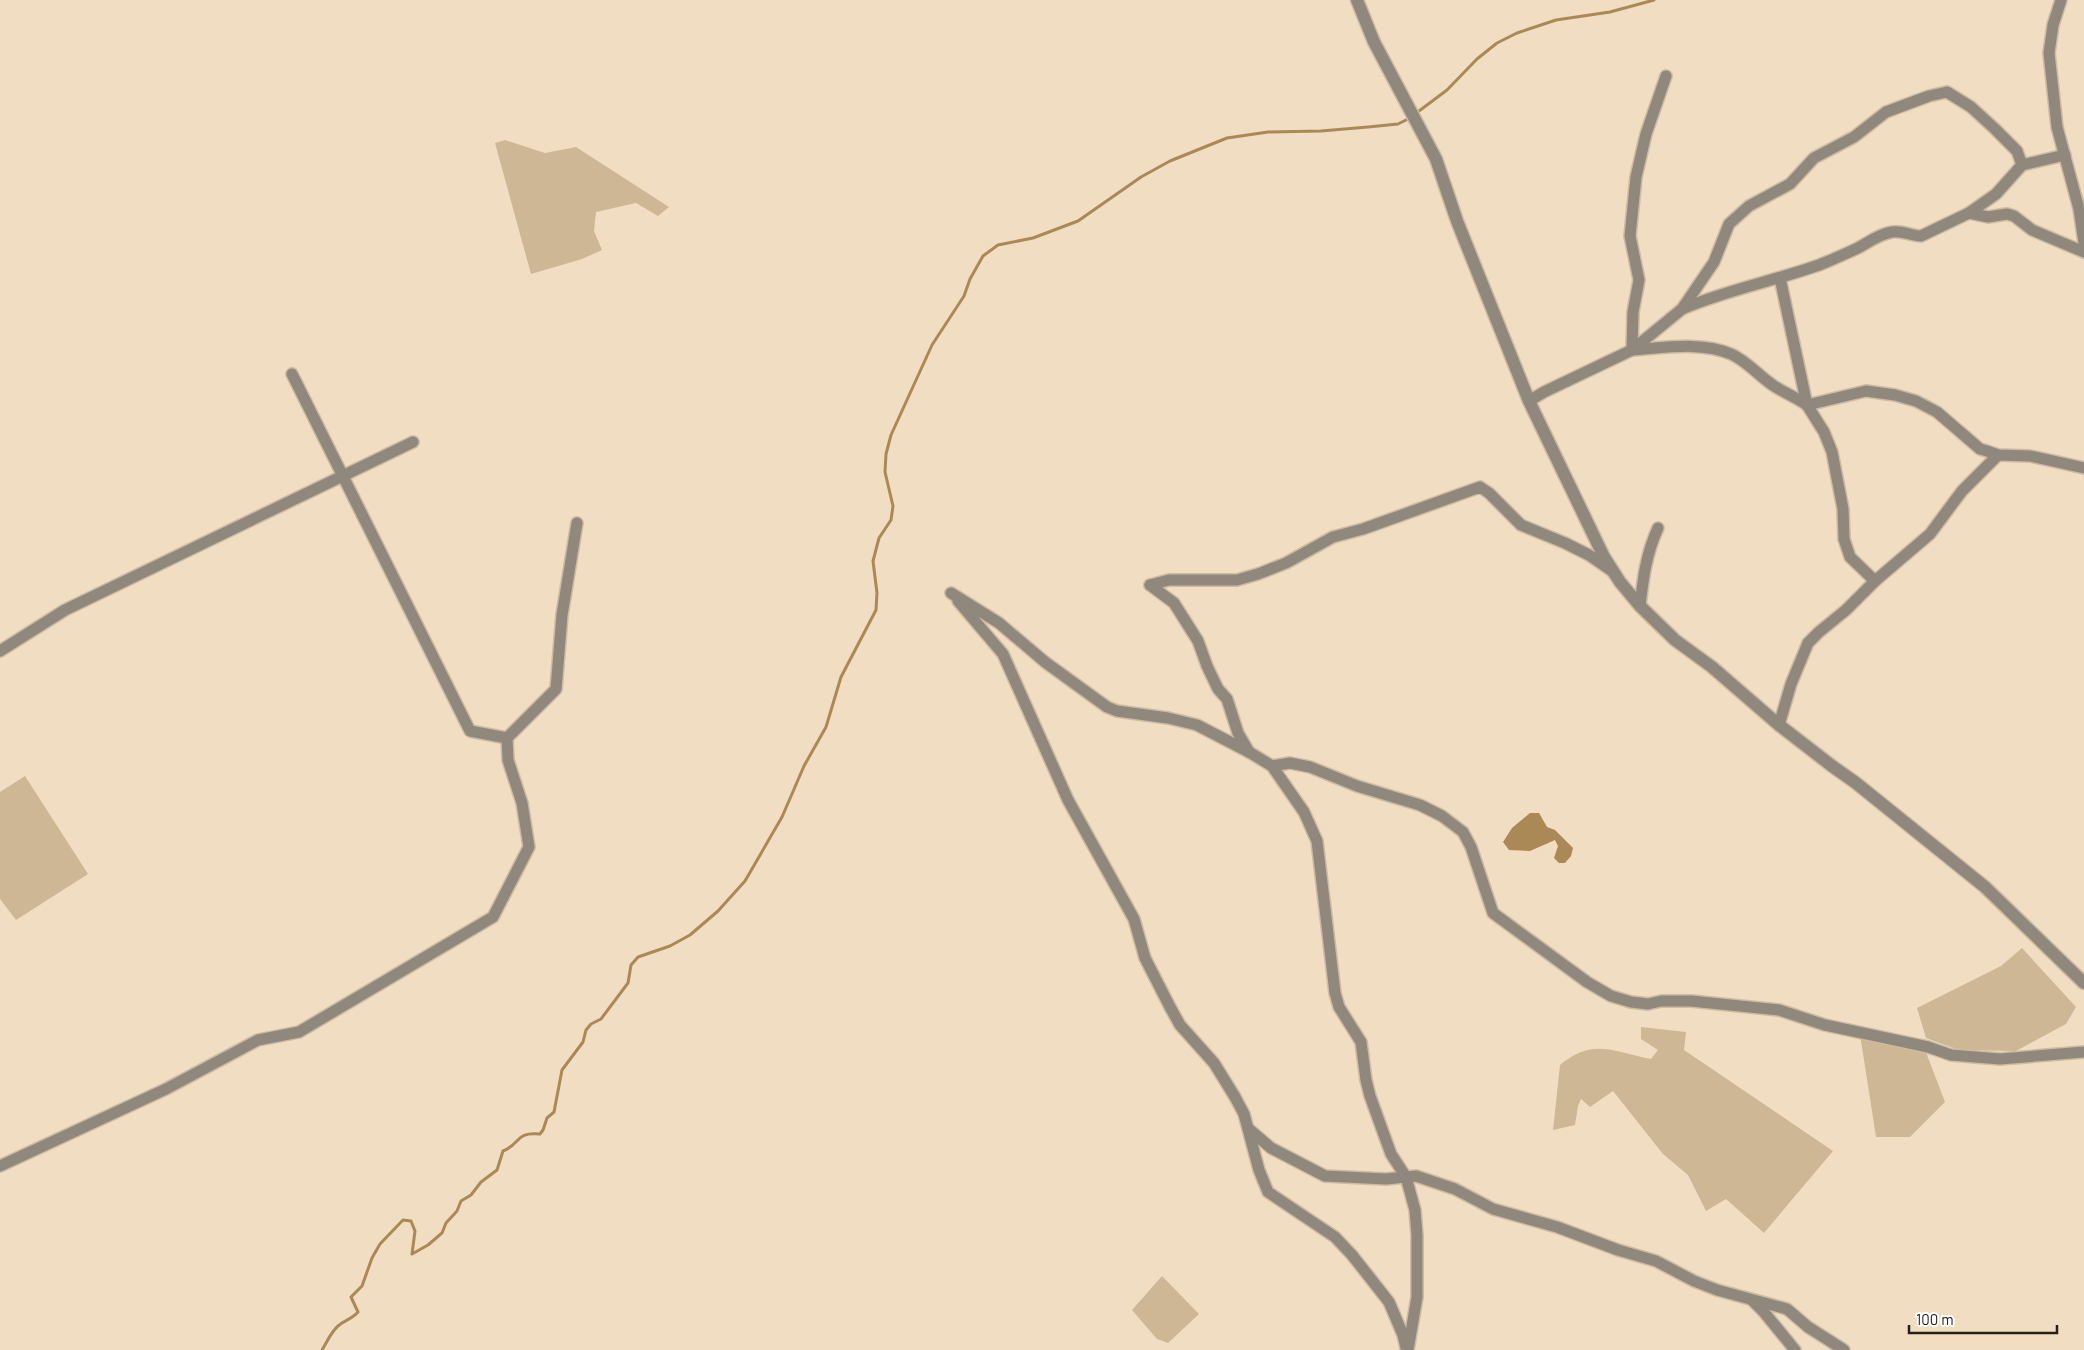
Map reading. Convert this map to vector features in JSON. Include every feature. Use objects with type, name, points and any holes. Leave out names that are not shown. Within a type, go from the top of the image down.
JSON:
[{"type":"street","points":[[1358,0],[1374,42],[1436,159],[1457,220],[1529,401],[1612,571],[1640,606],[1676,640],[1712,667],[1779,725],[1856,783],[1972,876],[2084,983]]},
{"type":"street","points":[[2061,0],[2053,24],[2049,53],[2057,127],[2079,209],[2084,243]]},
{"type":"street","points":[[1632,350],[1633,312],[1639,280],[1630,236],[1636,177],[1646,134],[1666,76]]},
{"type":"street","points":[[1529,401],[1632,350],[1682,309],[1714,262],[1729,224],[1740,213],[1759,199],[1790,184],[1814,158],[1854,137],[1886,112],[1929,96],[1946,92],[1972,107],[2017,150],[2022,165]]},
{"type":"street","points":[[1682,309],[1712,297],[1780,278],[1842,256],[1878,236],[1893,231],[1921,236],[1969,213],[1996,194],[2022,165],[2065,155]]},
{"type":"street","points":[[1969,213],[1988,217],[2007,214],[2014,216],[2032,230],[2084,252]]},
{"type":"street","points":[[1780,278],[1808,405],[1824,432],[1832,452],[1842,502],[1844,539],[1847,549],[1850,556],[1874,581]]},
{"type":"street","points":[[1632,350],[1705,347],[1731,354],[1774,386],[1808,405],[1866,391],[1909,399],[1937,412],[1980,448],[1998,455],[2030,456],[2084,468]]},
{"type":"street","points":[[292,374],[470,731],[507,738]]},
{"type":"street","points":[[0,651],[65,610],[412,442]]},
{"type":"street","points":[[1779,725],[1791,684],[1808,643],[1818,632],[1846,610],[1874,581],[1930,534],[1962,491],[1998,455]]},
{"type":"street","points":[[1249,752],[1238,732],[1227,698],[1218,689],[1198,641],[1174,603],[1150,585],[1169,580],[1237,580],[1258,574],[1286,563],[1334,537],[1363,529],[1480,487],[1489,493],[1521,525],[1589,555],[1612,571]]},
{"type":"street","points":[[0,1166],[166,1089],[258,1040],[299,1032],[493,917],[529,848],[522,803],[508,760],[507,738],[556,689],[562,616],[577,523]]},
{"type":"street","points":[[1640,606],[1645,563],[1658,528]]},
{"type":"street","points":[[951,593],[999,623],[1045,662],[1107,707],[1117,711],[1168,718],[1197,726],[1249,752],[1272,766],[1304,812],[1318,841],[1335,993],[1339,1008],[1361,1042],[1370,1096],[1391,1154],[1406,1177],[1415,1210],[1417,1297],[1407,1350],[1403,1335],[1389,1302],[1352,1255],[1335,1237],[1268,1192],[1259,1170],[1250,1130],[1244,1114],[1224,1077],[1180,1025],[1148,966],[1134,919],[1068,800],[1003,654],[951,593]]},
{"type":"street","points":[[1272,766],[1290,763],[1310,767],[1357,786],[1420,805],[1437,813],[1463,832],[1471,847],[1493,913],[1587,982],[1611,996],[1631,1002],[1648,1004],[1661,1001],[1691,1001],[1779,1010],[1825,1025],[1928,1047],[1951,1055],[2000,1059],[2084,1052]]},
{"type":"street","points":[[1250,1130],[1271,1148],[1326,1176],[1386,1179],[1416,1176],[1455,1189],[1494,1209],[1557,1227],[1618,1250],[1656,1261],[1694,1281],[1787,1309],[1808,1327],[1844,1350]]},
{"type":"street","points":[[1749,1298],[1763,1311],[1794,1350]]},
{"type":"shaded area","points":[[505,140],[545,153],[576,147],[669,207],[658,216],[636,203],[596,212],[594,231],[602,250],[582,259],[531,274],[495,143]]},
{"type":"shaded area","points":[[25,776],[88,874],[16,920],[0,899],[0,792]]},
{"type":"shaded area","points":[[1530,813],[1539,813],[1547,827],[1555,830],[1573,848],[1571,856],[1565,863],[1559,863],[1554,858],[1558,846],[1555,840],[1530,851],[1509,850],[1503,842],[1512,828]]},
{"type":"shaded area","points":[[2022,948],[2076,1007],[2066,1024],[2016,1051],[1959,1050],[1926,1038],[1917,1008],[2001,966]]},
{"type":"shaded area","points":[[1641,1027],[1686,1032],[1684,1050],[1833,1151],[1764,1233],[1726,1199],[1706,1211],[1688,1175],[1663,1154],[1613,1091],[1590,1107],[1581,1099],[1575,1125],[1553,1130],[1560,1065],[1572,1056],[1594,1049],[1615,1050],[1651,1059],[1658,1050],[1641,1039]]},
{"type":"shaded area","points":[[1859,1028],[1924,1047],[1945,1102],[1910,1137],[1876,1137]]},
{"type":"shaded area","points":[[1162,1276],[1199,1314],[1168,1343],[1157,1339],[1132,1310]]},
{"type":"waterway","points":[[1415,114],[1447,90],[1477,59],[1497,43],[1517,33],[1556,20],[1610,12],[1654,0]]},
{"type":"waterway","points":[[322,1350],[336,1328],[358,1312],[351,1297],[362,1286],[372,1258],[380,1244],[403,1220],[411,1221],[415,1231],[412,1254],[428,1245],[442,1233],[446,1223],[457,1211],[461,1201],[471,1195],[481,1182],[497,1170],[503,1151],[522,1136],[540,1134],[547,1118],[554,1112],[562,1070],[583,1042],[586,1030],[591,1024],[601,1019],[628,983],[631,965],[638,957],[670,946],[690,935],[718,911],[745,881],[782,817],[804,766],[826,727],[841,677],[876,610],[877,593],[873,561],[879,538],[891,520],[893,506],[885,472],[886,454],[891,435],[932,345],[964,296],[970,279],[983,256],[998,245],[1033,238],[1078,221],[1141,177],[1170,161],[1227,138],[1268,132],[1321,131],[1398,124],[1410,118]]}]
